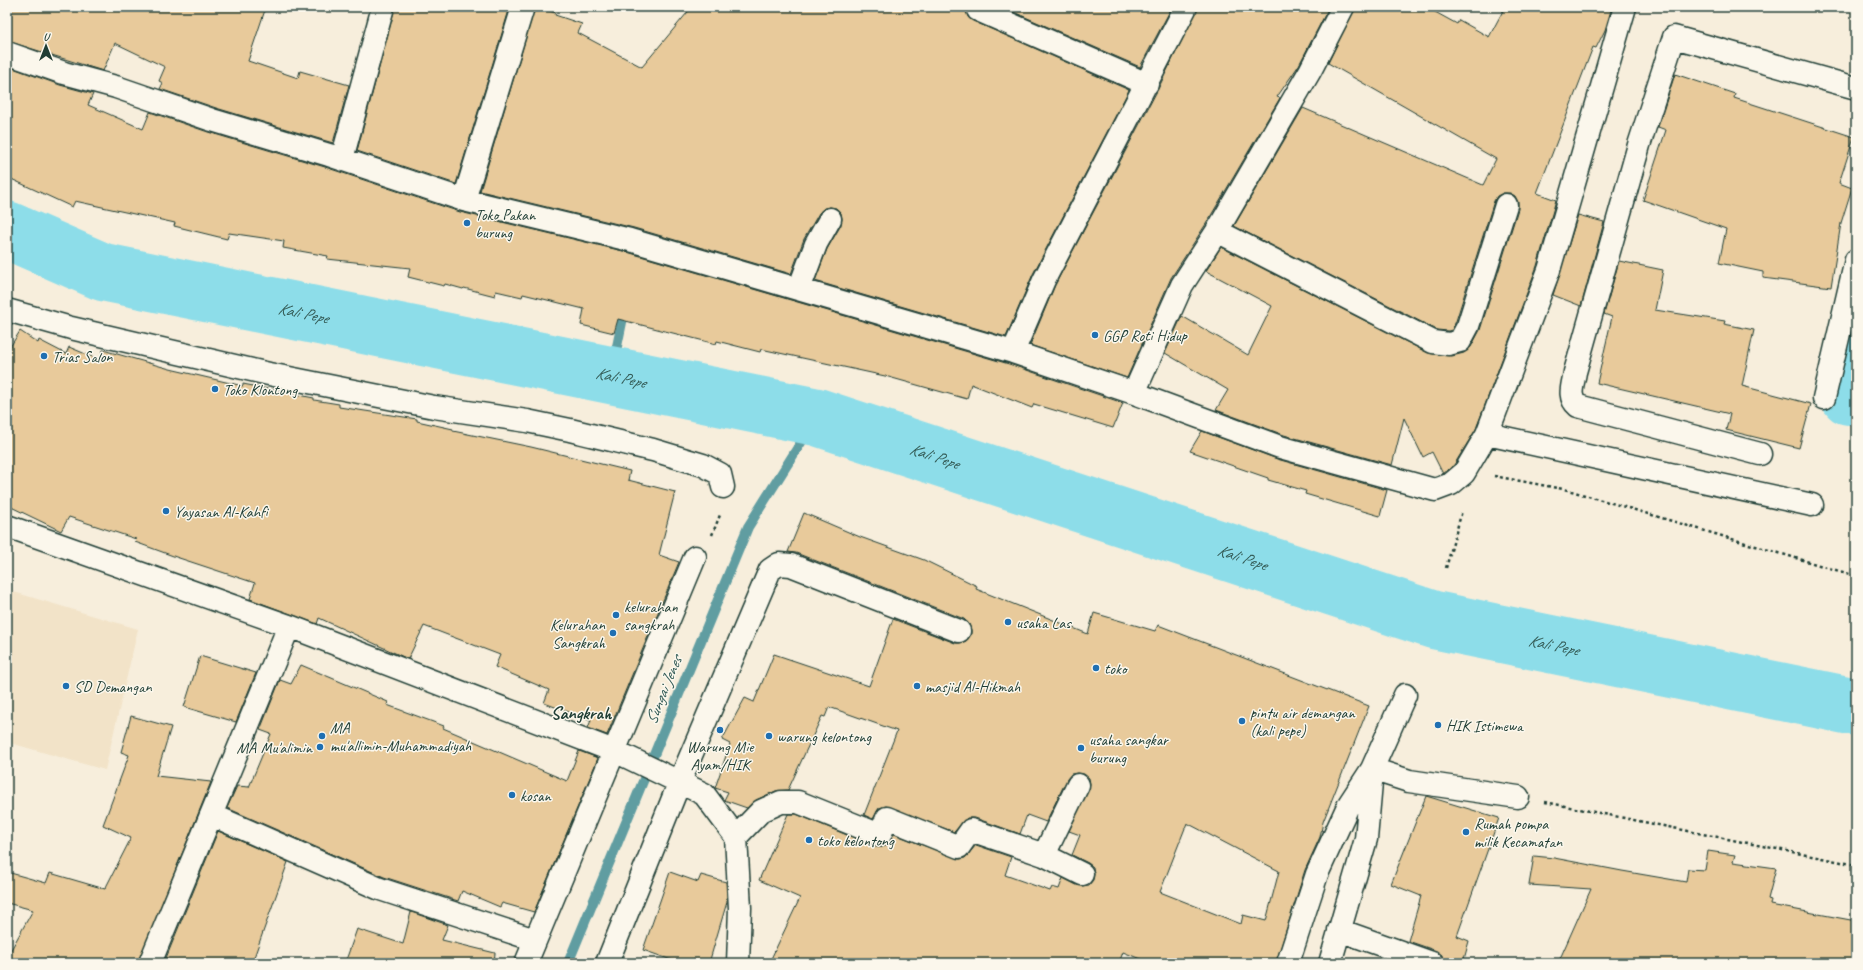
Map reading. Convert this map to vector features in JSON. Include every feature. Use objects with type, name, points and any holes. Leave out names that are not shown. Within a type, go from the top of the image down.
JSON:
[{"type":"street","points":[[342,159],[383,7]]},
{"type":"street","points":[[464,200],[523,7]]},
{"type":"street","points":[[1013,352],[1044,280],[1186,7]]},
{"type":"street","points":[[1134,393],[1176,297],[1217,231],[1310,71],[1343,7]]},
{"type":"street","points":[[7,53],[64,73],[116,87],[212,120],[342,159],[464,200],[630,240],[1013,352],[1134,393],[1280,447],[1435,490],[1451,484],[1464,473],[1487,434],[1549,270],[1625,7]]},
{"type":"street","points":[[978,10],[1147,84]]},
{"type":"street","points":[[1760,454],[1578,406],[1575,403],[1571,393],[1575,372],[1639,145],[1674,37],[1856,88]]},
{"type":"street","points":[[1217,231],[1433,342],[1449,344],[1460,340],[1468,326],[1506,205]]},
{"type":"street","points":[[799,289],[816,244],[830,219]]},
{"type":"street","points":[[1824,398],[1856,260]]},
{"type":"street","points":[[7,310],[71,328],[269,374],[434,406],[527,421],[653,450],[703,464],[720,474],[723,487]]},
{"type":"street","points":[[1487,434],[1812,506]]},
{"type":"street","points":[[7,526],[289,626],[617,753],[674,778],[704,794],[736,837],[740,908],[738,963]]},
{"type":"street","points":[[526,963],[617,753],[695,557]]},
{"type":"street","points":[[607,963],[674,778],[770,570],[779,564],[791,565],[959,631]]},
{"type":"street","points":[[150,963],[289,626]]},
{"type":"street","points":[[1288,963],[1317,874],[1349,804],[1372,769],[1405,696]]},
{"type":"street","points":[[1372,769],[1409,781],[1518,797]]},
{"type":"street","points":[[1330,963],[1366,839],[1372,769]]},
{"type":"street","points":[[1044,855],[1078,785]]},
{"type":"street","points":[[736,837],[761,811],[781,802],[798,802],[880,835],[888,818],[959,847],[971,830],[1044,855],[1082,874]]},
{"type":"street","points":[[212,815],[380,889],[535,940]]},
{"type":"street","points":[[1339,930],[1432,963]]},
{"type":"path","points":[[1464,473],[1488,475],[1568,490],[1856,576]]},
{"type":"path","points":[[695,557],[701,560],[724,507],[723,487]]},
{"type":"path","points":[[1446,568],[1462,508]]},
{"type":"path","points":[[1518,797],[1856,865]]},
{"type":"shaded area","name":"SD Demangan","points":[[7,590],[138,629],[105,770],[7,742]]},
{"type":"building","points":[[7,7],[266,7],[248,61],[298,78],[300,71],[349,85],[333,143],[216,108],[160,89],[163,83],[159,81],[165,67],[115,43],[103,71],[7,41]]},
{"type":"building","points":[[395,7],[510,7],[456,184],[357,151]]},
{"type":"building","points":[[535,7],[556,13],[555,15],[582,24],[578,33],[642,67],[692,7],[966,7],[968,17],[973,21],[1129,90],[1033,274],[1006,337],[815,281],[827,249],[841,225],[841,213],[836,208],[824,208],[819,213],[804,239],[791,274],[634,228],[480,191]]},
{"type":"building","points":[[1002,7],[1172,7],[1140,67]]},
{"type":"building","points":[[1198,7],[1329,7],[1299,65],[1277,97],[1280,98],[1206,224],[1171,278],[1127,378],[1030,345],[1055,285],[1158,89]]},
{"type":"building","points":[[1355,7],[1426,7],[1457,24],[1459,20],[1489,37],[1505,7],[1612,7],[1605,30],[1596,48],[1593,47],[1537,193],[1556,200],[1537,266],[1476,429],[1454,465],[1443,474],[1432,452],[1423,457],[1404,418],[1392,465],[1284,435],[1216,410],[1228,390],[1165,353],[1182,316],[1248,355],[1272,306],[1206,271],[1221,247],[1428,353],[1452,356],[1464,353],[1471,347],[1480,330],[1518,209],[1518,202],[1515,196],[1510,193],[1503,193],[1497,196],[1494,201],[1456,321],[1452,330],[1448,331],[1437,330],[1234,226],[1303,108],[1483,185],[1496,159],[1328,63]]},
{"type":"building","points":[[7,66],[60,85],[93,94],[88,105],[143,129],[150,112],[208,132],[325,167],[460,212],[627,252],[1009,364],[1123,403],[1113,428],[1034,404],[1032,408],[971,384],[967,399],[885,376],[761,349],[760,352],[717,341],[716,344],[618,319],[614,333],[581,325],[584,309],[523,294],[522,297],[496,291],[495,296],[464,288],[445,284],[444,286],[408,277],[410,268],[327,259],[328,256],[283,248],[284,241],[229,233],[227,239],[174,226],[175,223],[75,201],[72,207],[7,177]]},
{"type":"building","points":[[1675,74],[1735,94],[1734,98],[1854,137],[1839,183],[1852,188],[1841,223],[1831,287],[1763,278],[1763,272],[1719,263],[1726,229],[1643,200],[1666,130],[1658,127]]},
{"type":"building","points":[[1578,215],[1604,222],[1581,306],[1553,295]]},
{"type":"building","points":[[1619,261],[1663,270],[1655,310],[1725,321],[1724,324],[1754,330],[1742,386],[1811,404],[1799,448],[1726,430],[1730,414],[1597,383],[1612,317],[1604,314]]},
{"type":"building","points":[[20,331],[38,343],[39,340],[66,354],[69,347],[100,360],[103,350],[170,369],[243,386],[243,384],[314,398],[314,400],[339,404],[339,407],[417,419],[417,421],[453,429],[453,431],[531,447],[630,471],[628,480],[675,492],[659,555],[679,562],[607,735],[588,728],[591,720],[544,703],[549,690],[495,667],[500,655],[424,626],[408,659],[319,618],[317,624],[250,599],[255,583],[176,557],[135,542],[136,539],[69,517],[61,531],[7,505],[7,352]]},
{"type":"building","points":[[1202,431],[1277,459],[1387,490],[1380,516],[1305,494],[1306,491],[1268,480],[1268,478],[1190,451]]},
{"type":"building","points":[[804,513],[860,537],[924,560],[977,586],[976,589],[1088,634],[1094,613],[1155,631],[1158,625],[1369,706],[1323,822],[1320,837],[1305,870],[1276,963],[1150,963],[1123,952],[1119,963],[769,963],[800,898],[759,880],[788,814],[796,814],[876,847],[887,845],[894,834],[959,859],[965,858],[976,845],[1011,857],[1005,875],[1050,891],[1052,887],[1059,889],[1063,878],[1077,885],[1089,885],[1093,880],[1094,874],[1093,867],[1072,855],[1080,835],[1069,831],[1090,784],[1089,778],[1084,774],[1071,774],[1067,779],[1046,822],[1027,815],[1020,834],[975,818],[967,818],[954,832],[886,806],[879,808],[873,819],[864,815],[897,731],[829,707],[825,717],[822,716],[788,790],[776,791],[756,800],[747,808],[724,800],[728,792],[715,788],[730,744],[722,740],[745,698],[754,702],[774,654],[869,686],[893,619],[955,643],[966,641],[971,635],[969,624],[964,619],[796,553],[788,552]],"holes":[[[1187,823],[1279,871],[1266,921],[1243,915],[1241,924],[1160,892]]]},
{"type":"building","points":[[200,656],[256,673],[236,722],[184,707]]},
{"type":"building","points":[[301,665],[388,702],[387,705],[444,726],[443,728],[567,781],[579,751],[598,758],[534,912],[502,903],[500,907],[462,891],[458,901],[384,877],[227,808],[237,786],[249,787],[271,734],[260,730],[280,680],[291,684]]},
{"type":"building","points":[[131,716],[171,727],[156,776],[211,782],[138,963],[7,963],[7,957],[33,910],[7,903],[7,872],[46,883],[50,873],[105,889],[131,838],[103,825],[129,755],[121,752]]},
{"type":"building","points":[[1426,796],[1499,818],[1457,936],[1469,941],[1463,963],[1444,963],[1442,955],[1437,951],[1408,941],[1421,896],[1391,884]]},
{"type":"building","points":[[218,831],[288,862],[252,963],[164,963]]},
{"type":"building","points":[[1708,851],[1735,855],[1733,862],[1776,868],[1768,899],[1771,900],[1770,905],[1856,921],[1856,963],[1558,963],[1591,889],[1529,885],[1534,856],[1554,858],[1686,882],[1688,869],[1705,870]]},
{"type":"building","points":[[670,872],[698,882],[701,875],[726,882],[727,902],[709,963],[680,963],[643,950]]},
{"type":"building","points":[[411,912],[448,925],[442,940],[495,953],[494,963],[345,963],[357,929],[403,944]]},
{"type":"waterway","name":"Kali Pepe","points":[[7,230],[103,272],[817,417],[1434,620],[1856,707]]},
{"type":"waterway","points":[[611,375],[625,308]]},
{"type":"waterway","points":[[1849,396],[1856,363]]},
{"type":"waterway","name":"Sungai Jenes","points":[[568,963],[748,527],[817,417]]},
{"type":"place","name":"Toko Pakan burung","points":[[467,223]]},
{"type":"place","name":"GGP Roti Hidup","points":[[1095,335]]},
{"type":"place","name":"Trias Salon","points":[[44,356]]},
{"type":"place","name":"Toko Klontong","points":[[215,389]]},
{"type":"place","name":"Yayasan Al-Kahfi","points":[[166,511]]},
{"type":"place","name":"kelurahan sangkrah","points":[[616,615]]},
{"type":"place","name":"usaha Las","points":[[1008,622]]},
{"type":"place","name":"Kelurahan Sangkrah","points":[[613,633]]},
{"type":"place","name":"toko","points":[[1096,668]]},
{"type":"place","name":"SD Demangan","points":[[66,686]]},
{"type":"place","name":"masjid Al-Hikmah","points":[[917,686]]},
{"type":"place","name":"pintu air demangan (kali pepe)","points":[[1242,721]]},
{"type":"place","name":"HIK Istimewa","points":[[1438,725]]},
{"type":"place","name":"Warung Mie Ayam/HIK","points":[[720,730]]},
{"type":"place","name":"MA mu'allimin-Muhammadiyah","points":[[322,736]]},
{"type":"place","name":"warung kelontong","points":[[769,736]]},
{"type":"place","name":"MA Mu'alimin","points":[[320,747]]},
{"type":"place","name":"usaha sangkar burung","points":[[1081,748]]},
{"type":"place","name":"kosan","points":[[512,795]]},
{"type":"place","name":"Rumah pompa milik Kecamatan","points":[[1466,832]]},
{"type":"place","name":"toko kelontong","points":[[809,840]]},
{"type":"district","name":"Sangkrah","points":[[581,713]]}]
